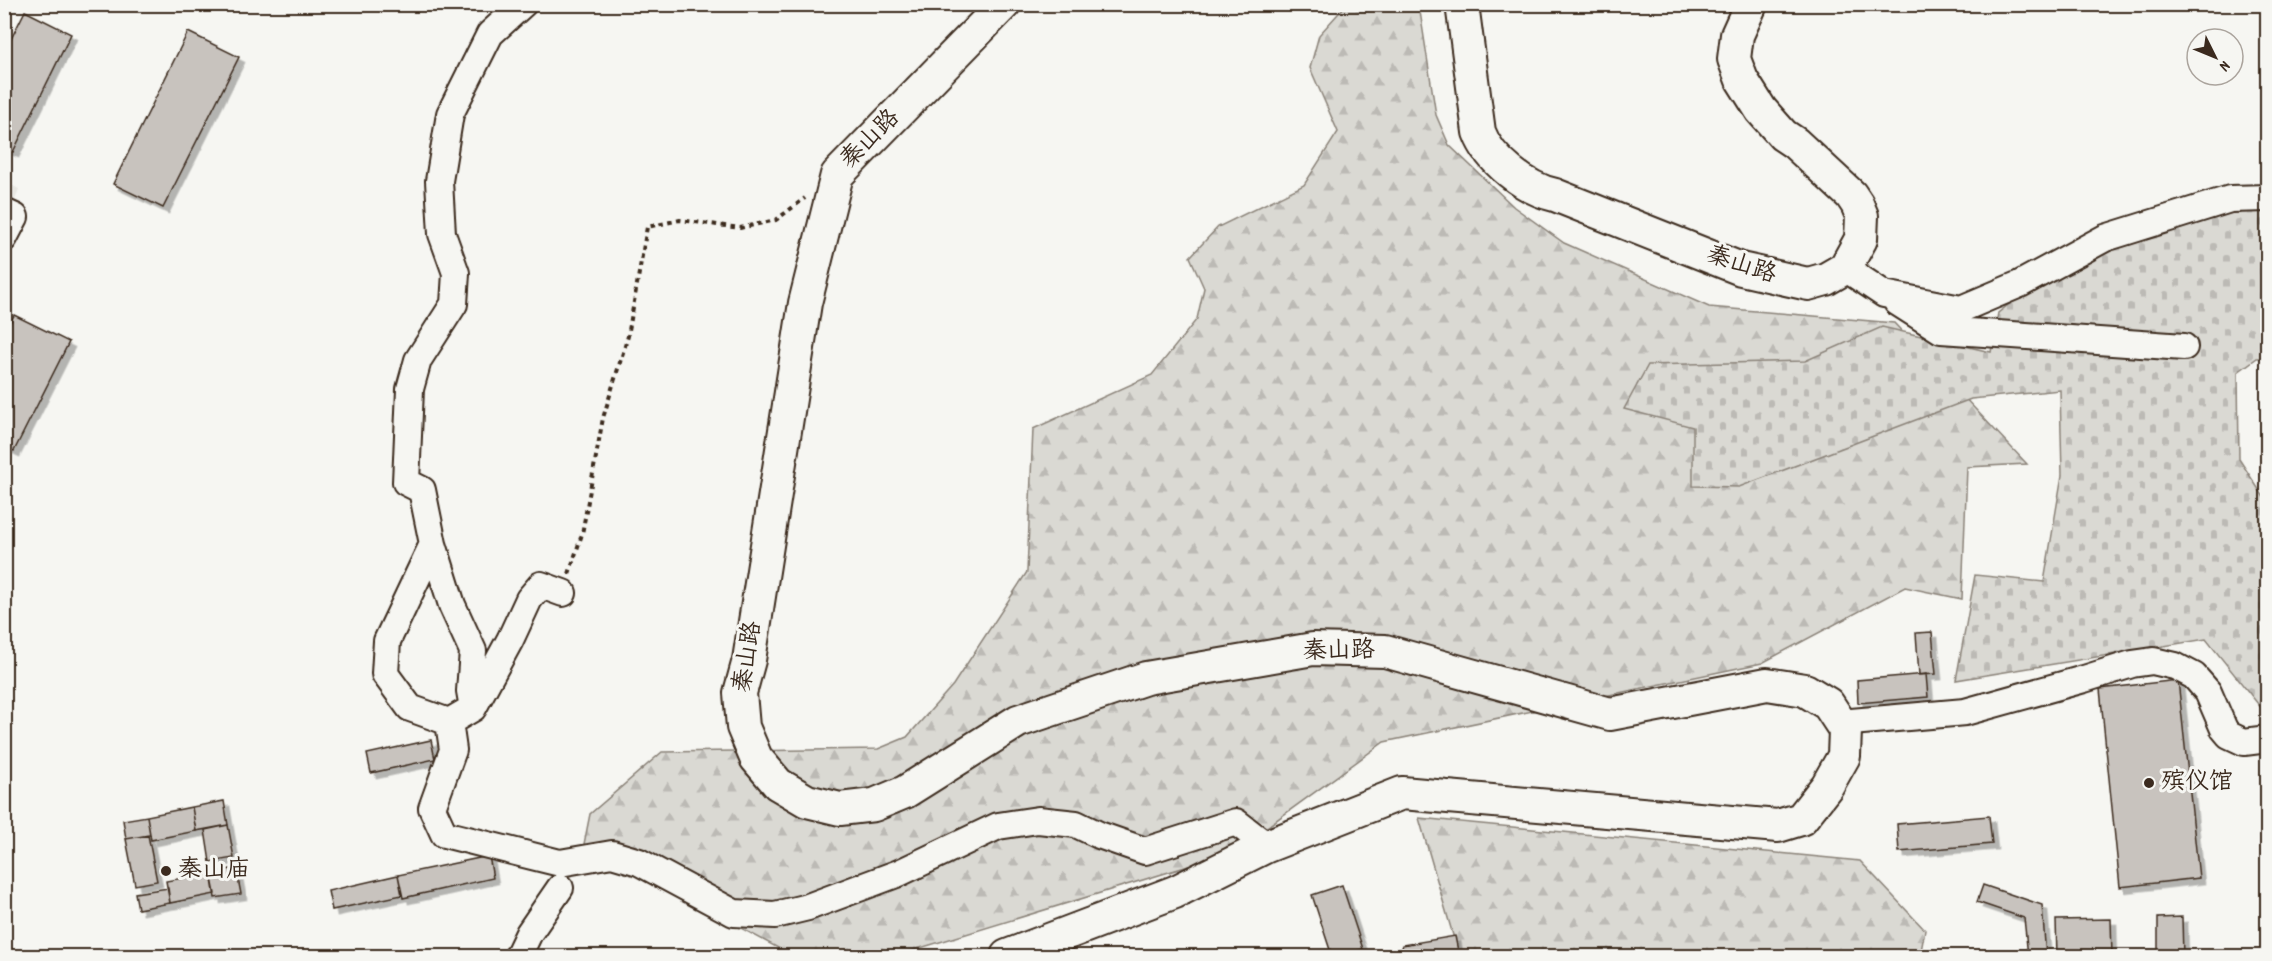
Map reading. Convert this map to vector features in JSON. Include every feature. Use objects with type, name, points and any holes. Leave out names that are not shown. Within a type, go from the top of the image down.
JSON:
[{"type":"main road","name":"秦山路","points":[[1462,4],[1479,132],[1483,143],[1503,166],[1542,192],[1555,195],[1742,269],[1808,284],[1826,279],[1845,268]]},
{"type":"main road","points":[[1750,4],[1737,35],[1734,59],[1742,80],[1761,110],[1783,135],[1795,143],[1851,195],[1857,204],[1862,216],[1861,239],[1845,268]]},
{"type":"main road","name":"秦山路","points":[[1002,6],[837,175],[805,303],[749,660],[740,693],[743,727],[756,758],[778,784],[807,801],[840,809],[874,805],[905,792],[1018,720],[1146,678],[1312,649],[1385,651],[1610,714],[1767,684],[1805,690],[1828,704],[1840,723]]},
{"type":"main road","points":[[1007,957],[1175,892],[1267,846],[1402,793],[1778,826],[1801,819],[1827,786],[1844,756],[1845,730],[1840,723]]},
{"type":"street","points":[[473,708],[470,691],[473,651],[452,605],[433,544],[422,490],[406,483],[410,389],[418,360],[454,304],[456,273],[441,234],[439,181],[450,114],[490,34],[523,4]]},
{"type":"street","points":[[1884,294],[1961,309],[2020,284],[2105,238],[2230,199],[2268,198]]},
{"type":"street","points":[[4,212],[15,217],[4,238]]},
{"type":"street","points":[[1845,268],[1941,330],[2184,347]]},
{"type":"street","points":[[433,544],[387,641],[385,674],[410,708],[449,722]]},
{"type":"street","points":[[449,722],[473,708],[510,640],[529,599],[541,585],[563,593]]},
{"type":"street","points":[[1840,723],[1965,712],[2132,664],[2153,662],[2175,666],[2194,676],[2208,692],[2224,729],[2229,735],[2244,742],[2268,739]]},
{"type":"street","points":[[449,722],[453,750],[432,808],[444,834],[560,863],[612,854],[639,862],[734,913],[775,915],[807,907],[900,873],[998,826],[1038,820],[1076,824],[1099,835],[1145,851],[1236,822],[1267,846]]},
{"type":"street","points":[[518,957],[529,933],[560,888]]},
{"type":"path","points":[[563,593],[582,534],[603,418],[628,336],[647,227],[680,220],[740,228],[776,220],[837,175]]},
{"type":"shaded area","points":[[5,182],[19,189],[5,227]]},
{"type":"green space","points":[[1346,5],[1419,5],[1436,115],[1449,145],[1514,207],[1564,243],[1709,307],[1894,323],[2027,464],[1967,467],[1962,599],[1905,587],[1762,663],[1384,742],[1231,853],[894,956],[793,956],[584,844],[590,814],[662,752],[878,749],[907,737],[953,685],[1027,572],[1033,429],[1152,375],[1197,319],[1204,288],[1190,257],[1218,227],[1304,185],[1338,132],[1310,68],[1319,35]]},
{"type":"green space","points":[[2267,202],[2267,358],[2257,358],[2238,372],[2239,459],[2267,502],[2267,708],[2262,709],[2206,639],[1956,680],[1975,575],[2044,582],[2062,475],[2060,390],[1971,399],[1739,487],[1693,486],[1693,427],[1624,409],[1648,365],[1805,361],[1882,327],[1991,352],[1998,313],[2067,258],[2107,238]]},
{"type":"green space","points":[[1419,818],[1860,861],[1925,930],[1920,956],[1459,956]]},
{"type":"building","points":[[25,11],[71,34],[13,152],[4,148],[4,53]]},
{"type":"building","points":[[188,32],[239,57],[163,208],[113,184]]},
{"type":"building","points":[[14,315],[69,342],[14,451],[4,446],[4,335]]},
{"type":"building","points":[[1932,632],[1936,674],[1919,675],[1916,633]]},
{"type":"building","points":[[1926,674],[1928,697],[1858,703],[1857,680]]},
{"type":"building","name":"殡仪馆","points":[[2178,680],[2199,878],[2120,887],[2100,689]]},
{"type":"building","points":[[431,740],[435,759],[371,773],[367,754]]},
{"type":"building","points":[[224,801],[228,825],[196,831],[192,807]]},
{"type":"building","points":[[192,807],[196,831],[151,840],[147,816]]},
{"type":"building","points":[[147,816],[150,835],[126,839],[123,820]]},
{"type":"building","points":[[1989,816],[1992,844],[1899,852],[1897,824]]},
{"type":"building","points":[[228,825],[234,858],[210,862],[205,830]]},
{"type":"building","points":[[148,835],[157,881],[135,885],[126,839]]},
{"type":"building","points":[[489,856],[493,878],[403,898],[398,875]]},
{"type":"building","points":[[236,868],[241,894],[215,898],[211,873]]},
{"type":"building","points":[[211,873],[215,894],[170,903],[166,881]]},
{"type":"building","points":[[398,875],[402,895],[332,910],[328,891]]},
{"type":"building","points":[[1342,885],[1363,949],[1332,956],[1312,895]]},
{"type":"building","points":[[1983,885],[2042,905],[2046,956],[2028,956],[2024,918],[1977,902]]},
{"type":"building","points":[[168,888],[170,903],[138,909],[135,893]]},
{"type":"building","points":[[2182,917],[2183,956],[2158,956],[2158,918]]},
{"type":"building","points":[[2111,919],[2112,956],[2057,956],[2056,920]]},
{"type":"building","points":[[1455,936],[1459,956],[1404,956],[1402,945]]},
{"type":"place","name":"殡仪馆","points":[[2149,783]]},
{"type":"place","name":"秦山庙","points":[[166,871]]}]
